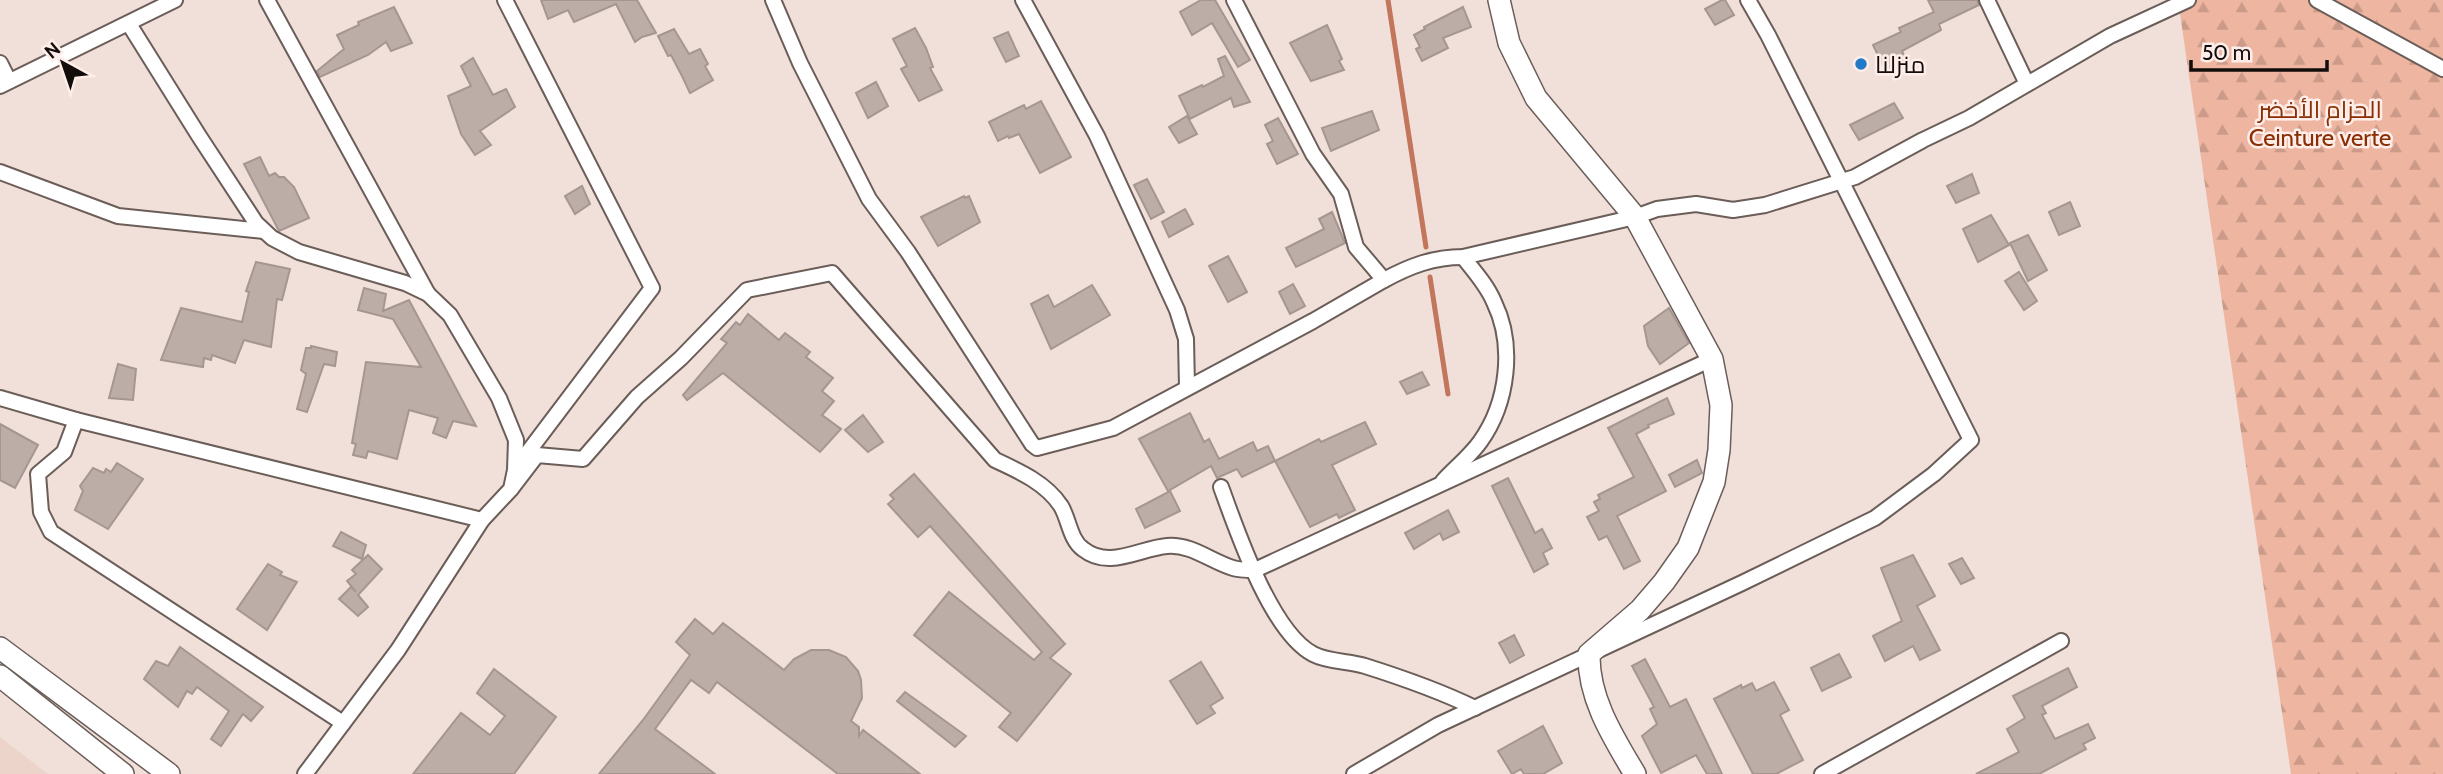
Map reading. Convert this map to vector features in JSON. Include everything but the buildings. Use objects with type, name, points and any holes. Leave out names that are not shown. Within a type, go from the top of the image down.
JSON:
[{"type":"street","points":[[0,64],[5,84],[175,0]]},
{"type":"street","points":[[267,0],[428,294],[450,315],[499,398],[516,440],[511,489]]},
{"type":"street","points":[[505,0],[652,288],[515,470]]},
{"type":"street","points":[[773,0],[800,63],[869,199],[908,252],[1034,447],[1044,447],[1113,428],[1420,263],[1443,257],[1463,257],[1635,217],[1657,209],[1696,204],[1733,210],[1765,205],[1841,183],[1969,118],[2109,36],[2188,0]]},
{"type":"street","points":[[1023,0],[1097,136],[1177,310],[1186,339],[1187,387]]},
{"type":"street","points":[[1234,0],[1313,154],[1341,194],[1356,247],[1384,280]]},
{"type":"street","points":[[1499,0],[1509,43],[1536,98],[1635,217],[1712,359],[1721,405],[1714,482],[1688,548],[1640,610],[1589,654],[1588,673],[1593,694],[1635,774]]},
{"type":"street","points":[[1354,774],[1438,725],[1875,518],[1934,474],[1971,440],[1748,0]]},
{"type":"street","points":[[1987,0],[2027,84]]},
{"type":"street","points":[[2317,0],[2443,69]]},
{"type":"street","points":[[130,24],[198,136],[264,231],[299,252],[405,283],[428,294]]},
{"type":"street","points":[[0,172],[118,216],[264,231]]},
{"type":"street","points":[[1437,487],[1479,442],[1492,421],[1505,375],[1505,338],[1501,320],[1485,286],[1463,257]]},
{"type":"street","points":[[305,774],[398,650],[482,520],[511,489],[537,455],[583,460],[637,397],[681,358],[747,290],[832,274],[995,460],[1028,476],[1061,506],[1075,539],[1083,549],[1099,557],[1126,557],[1168,546],[1193,549],[1235,569],[1255,570],[1712,359]]},
{"type":"street","points":[[0,398],[76,420],[482,520]]},
{"type":"street","points":[[76,420],[64,452],[38,474],[41,512],[51,532],[343,723]]},
{"type":"street","points":[[1221,487],[1272,607],[1287,629],[1314,655],[1364,665],[1436,689],[1475,708]]},
{"type":"street","points":[[1822,774],[2062,641]]},
{"type":"street","points":[[0,648],[169,774]]},
{"type":"street","points":[[0,676],[123,774]]},
{"type":"shaded area","points":[[0,737],[48,774],[0,774]]},
{"type":"green space","name":"الحزام الأخضر Ceinture verte","points":[[2178,0],[2443,0],[2443,774],[2291,774]]},
{"type":"waterway","points":[[1388,0],[1426,247]]},
{"type":"waterway","points":[[1430,277],[1448,394]]},
{"type":"place","name":"منزلنا","points":[[1861,64]]}]
